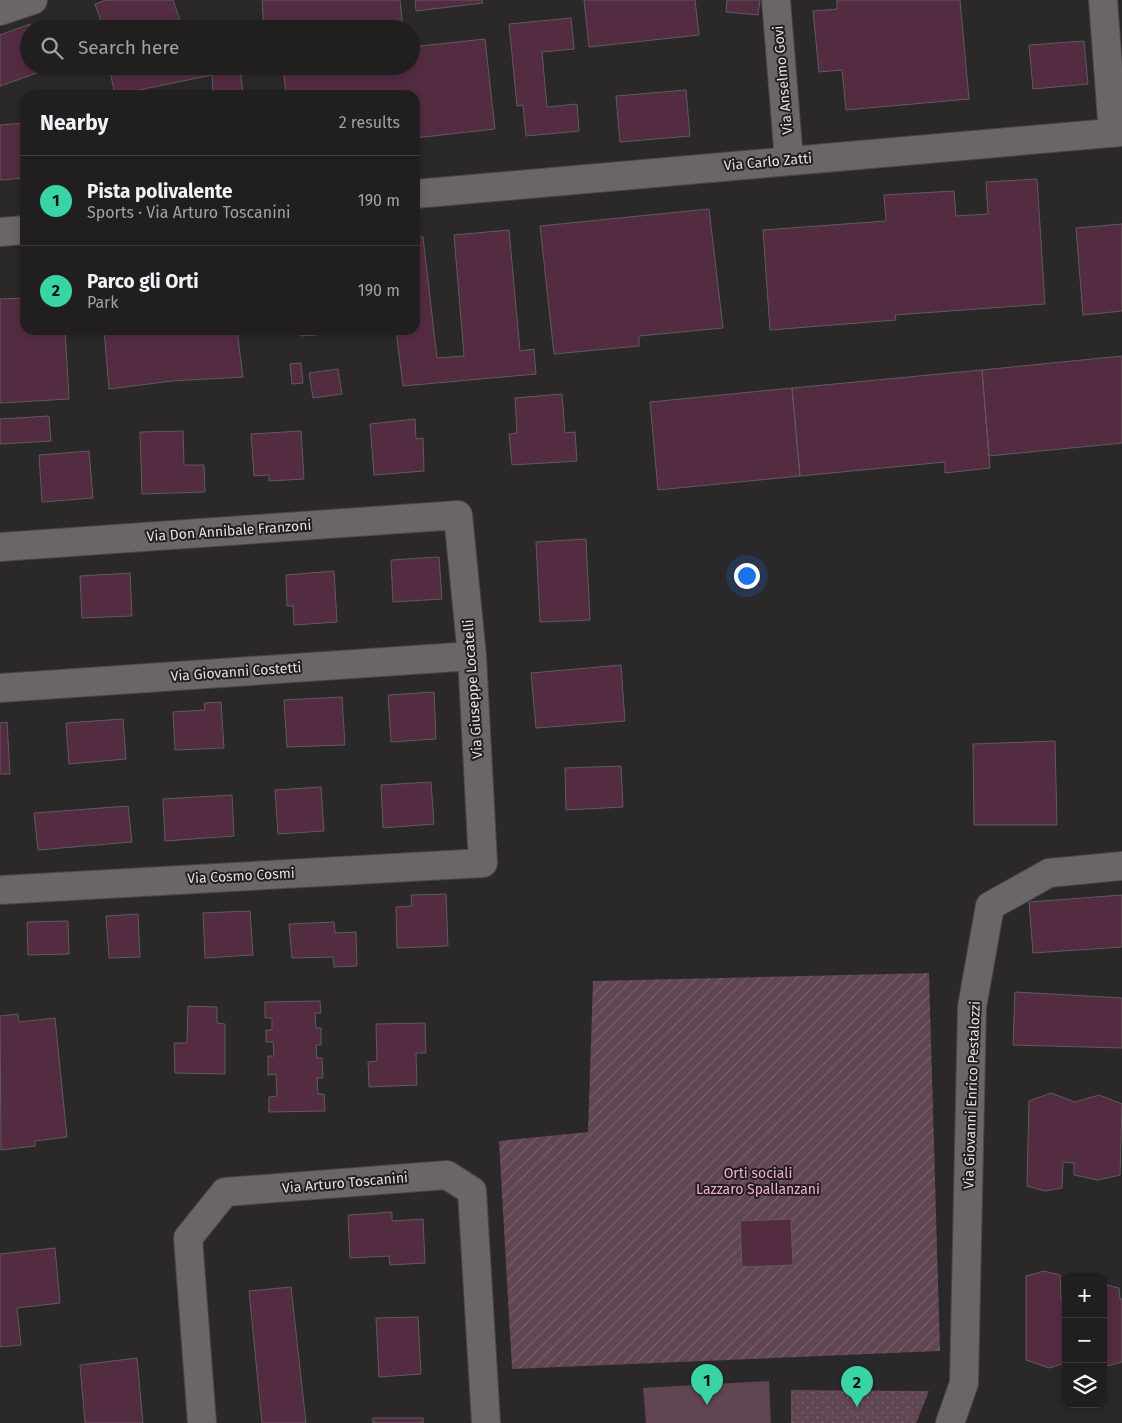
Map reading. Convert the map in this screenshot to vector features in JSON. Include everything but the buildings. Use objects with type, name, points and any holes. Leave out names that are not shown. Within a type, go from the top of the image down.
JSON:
[{"type":"street","points":[[0,11],[33,0]]},
{"type":"street","name":"Via Anselmo Govi","points":[[776,0],[790,160]]},
{"type":"street","points":[[1102,0],[1118,132]]},
{"type":"street","name":"Via Carlo Zatti","points":[[420,194],[1118,132]]},
{"type":"street","points":[[0,232],[20,230]]},
{"type":"street","name":"Via Don Annibale Franzoni","points":[[0,547],[458,515]]},
{"type":"street","name":"Via Giuseppe Locatelli","points":[[458,515],[472,656],[483,863]]},
{"type":"street","name":"Via Giovanni Costetti","points":[[0,688],[472,656]]},
{"type":"street","name":"Via Cosmo Cosmi","points":[[0,890],[483,863]]},
{"type":"street","name":"Via Giovanni Enrico Pestalozzi","points":[[950,1423],[964,1383],[972,1007],[990,906],[1049,873],[1122,866]]},
{"type":"street","name":"Via Arturo Toscanini","points":[[202,1423],[188,1238],[225,1192],[447,1175],[472,1191],[486,1423]]},
{"type":"green space","name":"Orti sociali Lazzaro Spallanzani","points":[[929,973],[940,1351],[512,1369],[499,1141],[588,1132],[593,981]]},
{"type":"green space","points":[[769,1381],[771,1423],[646,1423],[643,1388]]},
{"type":"green space","points":[[791,1390],[929,1391],[916,1423],[791,1423]]},
{"type":"place","name":"Pista polivalente","points":[[707,1405]]},
{"type":"place","name":"Parco gli Orti","points":[[857,1407]]}]
